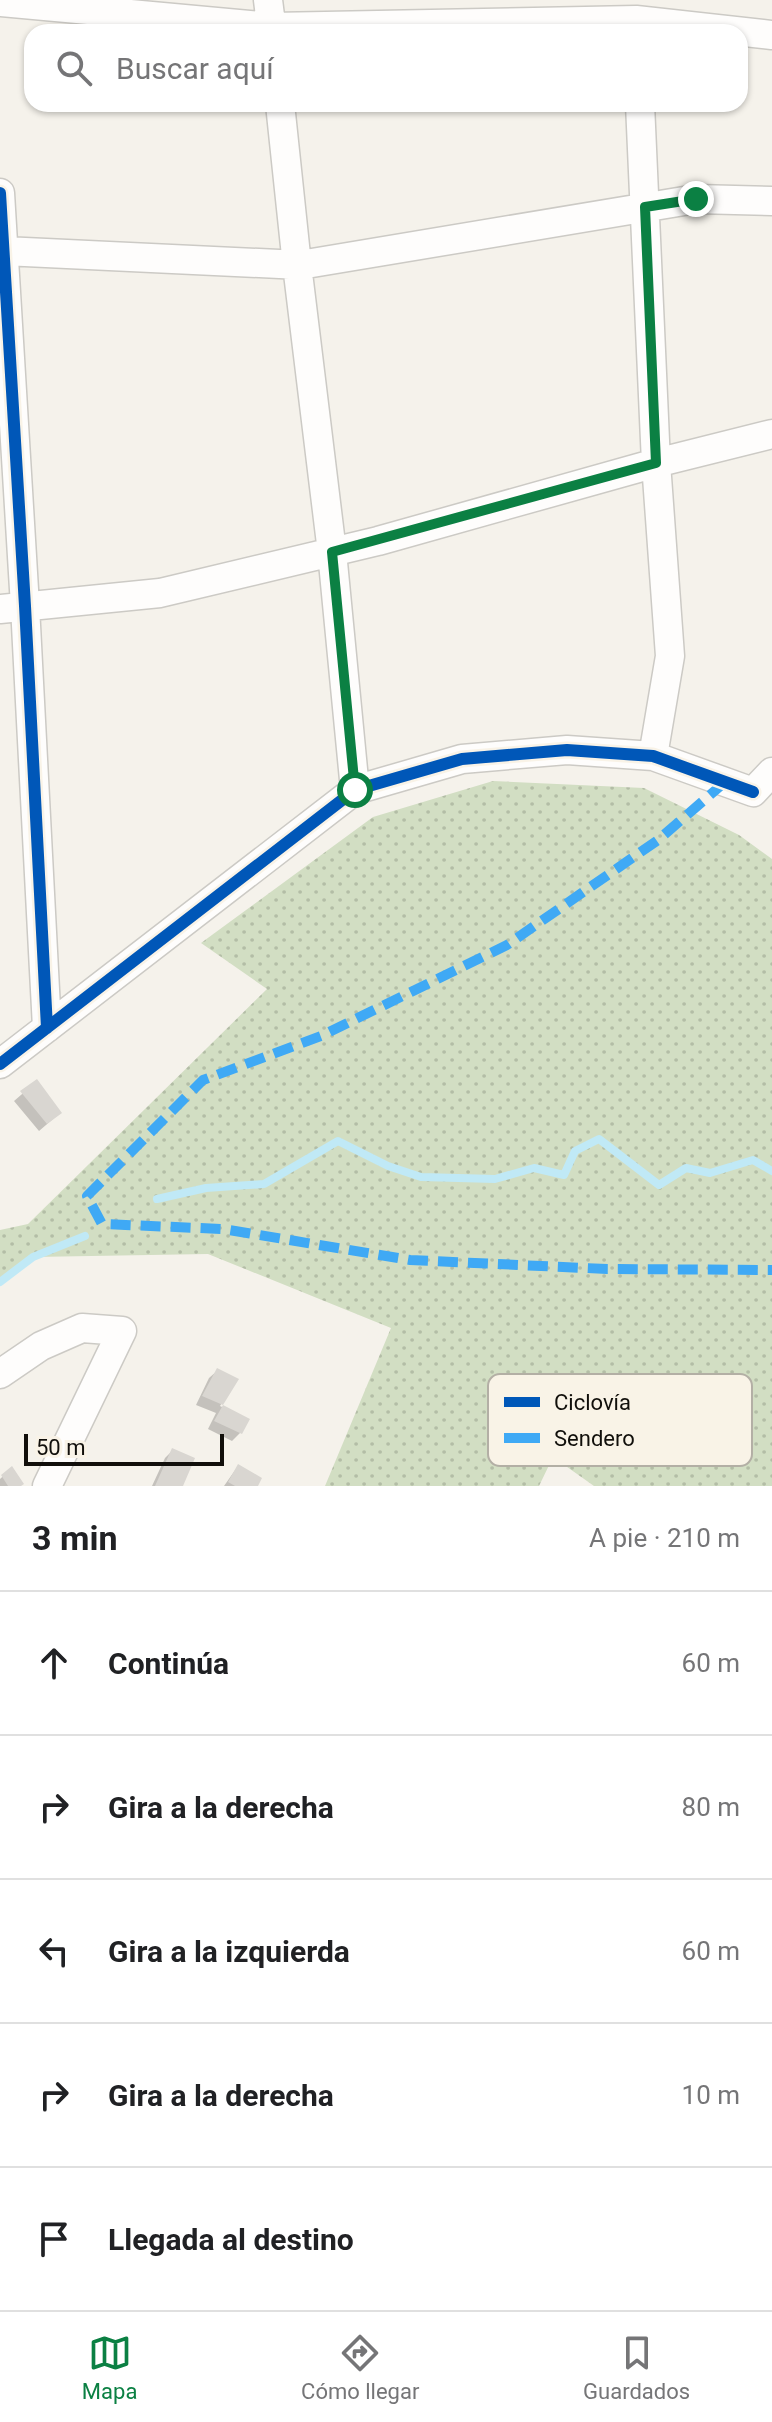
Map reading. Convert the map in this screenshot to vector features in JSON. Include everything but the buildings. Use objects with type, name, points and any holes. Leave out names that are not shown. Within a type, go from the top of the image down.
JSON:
[{"type":"street","points":[[0,2],[271,20],[514,24]]},
{"type":"street","points":[[748,33],[772,35]]},
{"type":"street","points":[[281,112],[332,552],[355,790]]},
{"type":"street","points":[[640,112],[656,463],[670,656],[653,756]]},
{"type":"street","points":[[0,193],[13,608],[47,1028]]},
{"type":"street","points":[[4,251],[297,265],[696,199],[772,201]]},
{"type":"street","points":[[13,608],[160,593],[332,552],[772,434]]},
{"type":"street","points":[[0,1064],[355,790],[462,759],[567,750],[653,756],[762,782]]},
{"type":"street","points":[[0,1374],[41,1346],[82,1328],[122,1331],[47,1486]]},
{"type":"green space","points":[[493,781],[644,788],[739,835],[772,859],[772,1486],[594,1486],[566,1466],[752,1466],[752,1374],[488,1374],[488,1466],[549,1466],[539,1486],[325,1486],[391,1328],[208,1254],[33,1257],[0,1282],[0,1230],[28,1224],[267,989],[201,943],[373,817]]},
{"type":"waterway","points":[[157,1199],[206,1188],[264,1184],[338,1141],[388,1166],[421,1177],[495,1179],[534,1168],[564,1175],[575,1151],[599,1139],[659,1185],[686,1168],[710,1173],[753,1160],[772,1171]]},
{"type":"waterway","points":[[0,1282],[33,1257],[85,1236]]},
{"type":"marked path","points":[[725,782],[658,840],[507,945],[321,1036],[203,1080],[87,1196],[102,1224],[223,1229],[410,1260],[607,1269],[772,1270]]},
{"type":"cycle path","points":[[0,193],[47,1028]]},
{"type":"cycle path","points":[[0,1064],[355,790],[462,759],[567,750],[653,756],[753,792]]},
{"type":"route","points":[[355,790],[332,552],[656,463],[645,207],[696,199]]}]
